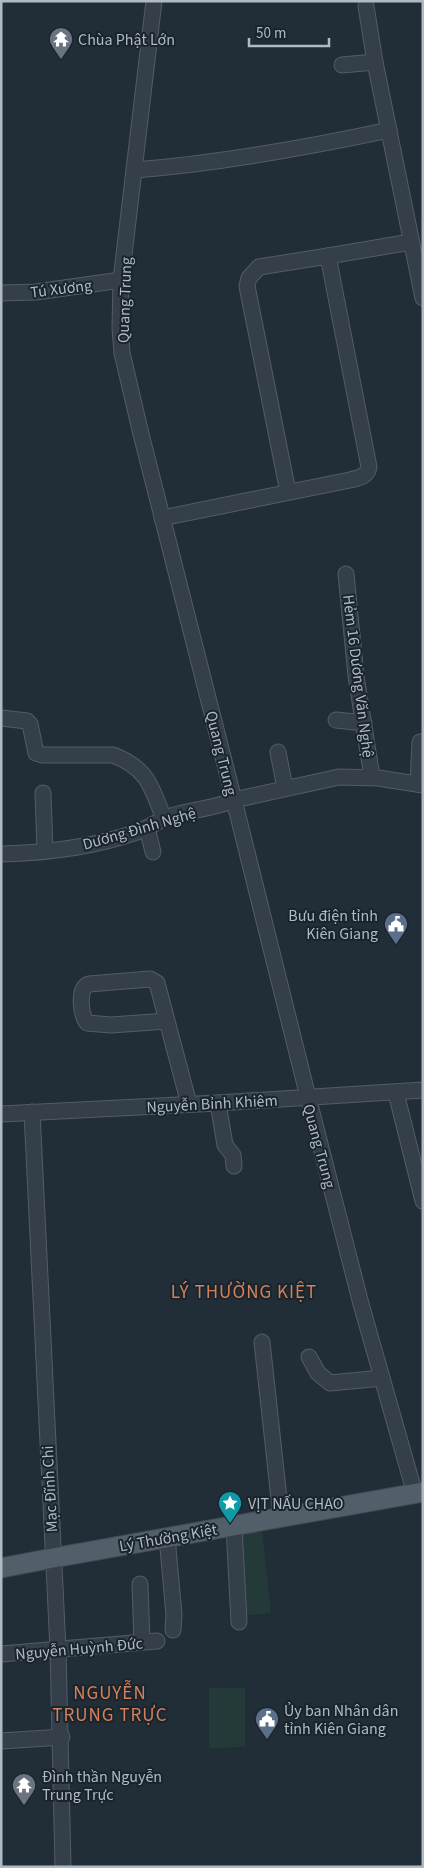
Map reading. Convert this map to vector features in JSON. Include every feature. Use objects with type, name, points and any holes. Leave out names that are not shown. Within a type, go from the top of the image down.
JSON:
[{"type":"main road","name":"Lý Thường Kiệt","points":[[1,1568],[419,1493]]},
{"type":"street","name":"Quang Trung","points":[[154,1],[122,280],[120,328],[122,353],[308,1097],[382,1378],[419,1493]]},
{"type":"street","points":[[366,6],[375,62],[423,298]]},
{"type":"street","points":[[342,65],[375,62]]},
{"type":"street","points":[[135,170],[172,167],[281,151],[389,130]]},
{"type":"street","points":[[288,492],[247,286],[248,278],[259,267],[411,242]]},
{"type":"street","points":[[162,518],[364,476],[368,472],[369,467],[328,256]]},
{"type":"street","name":"Tú Xương","points":[[1,293],[36,292],[122,280]]},
{"type":"street","name":"Hẻm 16 Dương Văn Nghệ","points":[[346,574],[356,676],[372,778]]},
{"type":"street","points":[[1,718],[27,721],[30,724],[36,753],[42,755],[113,755],[135,767],[146,777],[164,819]]},
{"type":"street","points":[[336,720],[364,723]]},
{"type":"street","points":[[420,742],[420,784]]},
{"type":"street","points":[[278,752],[285,788]]},
{"type":"street","name":"Dương Đình Nghệ","points":[[1,854],[45,851],[92,844],[147,828],[164,819],[180,814],[285,788],[340,777],[372,778],[420,784]]},
{"type":"street","points":[[43,793],[45,851]]},
{"type":"street","points":[[147,828],[153,852]]},
{"type":"street","points":[[167,1021],[111,1025],[87,1023],[84,1018],[83,988],[89,984],[155,980],[159,986],[189,1104]]},
{"type":"street","name":"Nguyễn Bỉnh Khiêm","points":[[1,1114],[423,1090]]},
{"type":"street","points":[[396,1093],[423,1200]]},
{"type":"street","points":[[218,1103],[225,1145],[233,1156],[234,1166]]},
{"type":"street","name":"Mạc Đĩnh Chi","points":[[32,1112],[62,1737],[63,1867]]},
{"type":"street","points":[[262,1342],[281,1518]]},
{"type":"street","points":[[309,1357],[318,1373],[330,1382],[382,1378]]},
{"type":"street","points":[[234,1526],[239,1622]]},
{"type":"street","points":[[167,1537],[174,1615],[173,1630]]},
{"type":"street","name":"Nguyễn Huỳnh Đức","points":[[1,1654],[149,1642],[140,1584]]},
{"type":"street","points":[[1,1740],[62,1737]]},
{"type":"green space","points":[[262,1530],[271,1613],[243,1616],[238,1535]]},
{"type":"green space","points":[[209,1688],[245,1688],[245,1747],[209,1748]]},
{"type":"place","name":"Chùa Phật Lớn","points":[[61,60]]},
{"type":"place","name":"Bưu điện tỉnh Kiên Giang","points":[[396,945]]},
{"type":"place","name":"VỊT NẤU CHAO","points":[[230,1524]]},
{"type":"place","name":"Ủy ban Nhân dân tỉnh Kiên Giang","points":[[267,1740]]},
{"type":"place","name":"Đình thần Nguyễn Trung Trực","points":[[24,1806]]},
{"type":"district","name":"LÝ THƯỜNG KIỆT","points":[[244,1291]]},
{"type":"district","name":"NGUYỄN TRUNG TRỰC","points":[[110,1703]]}]
